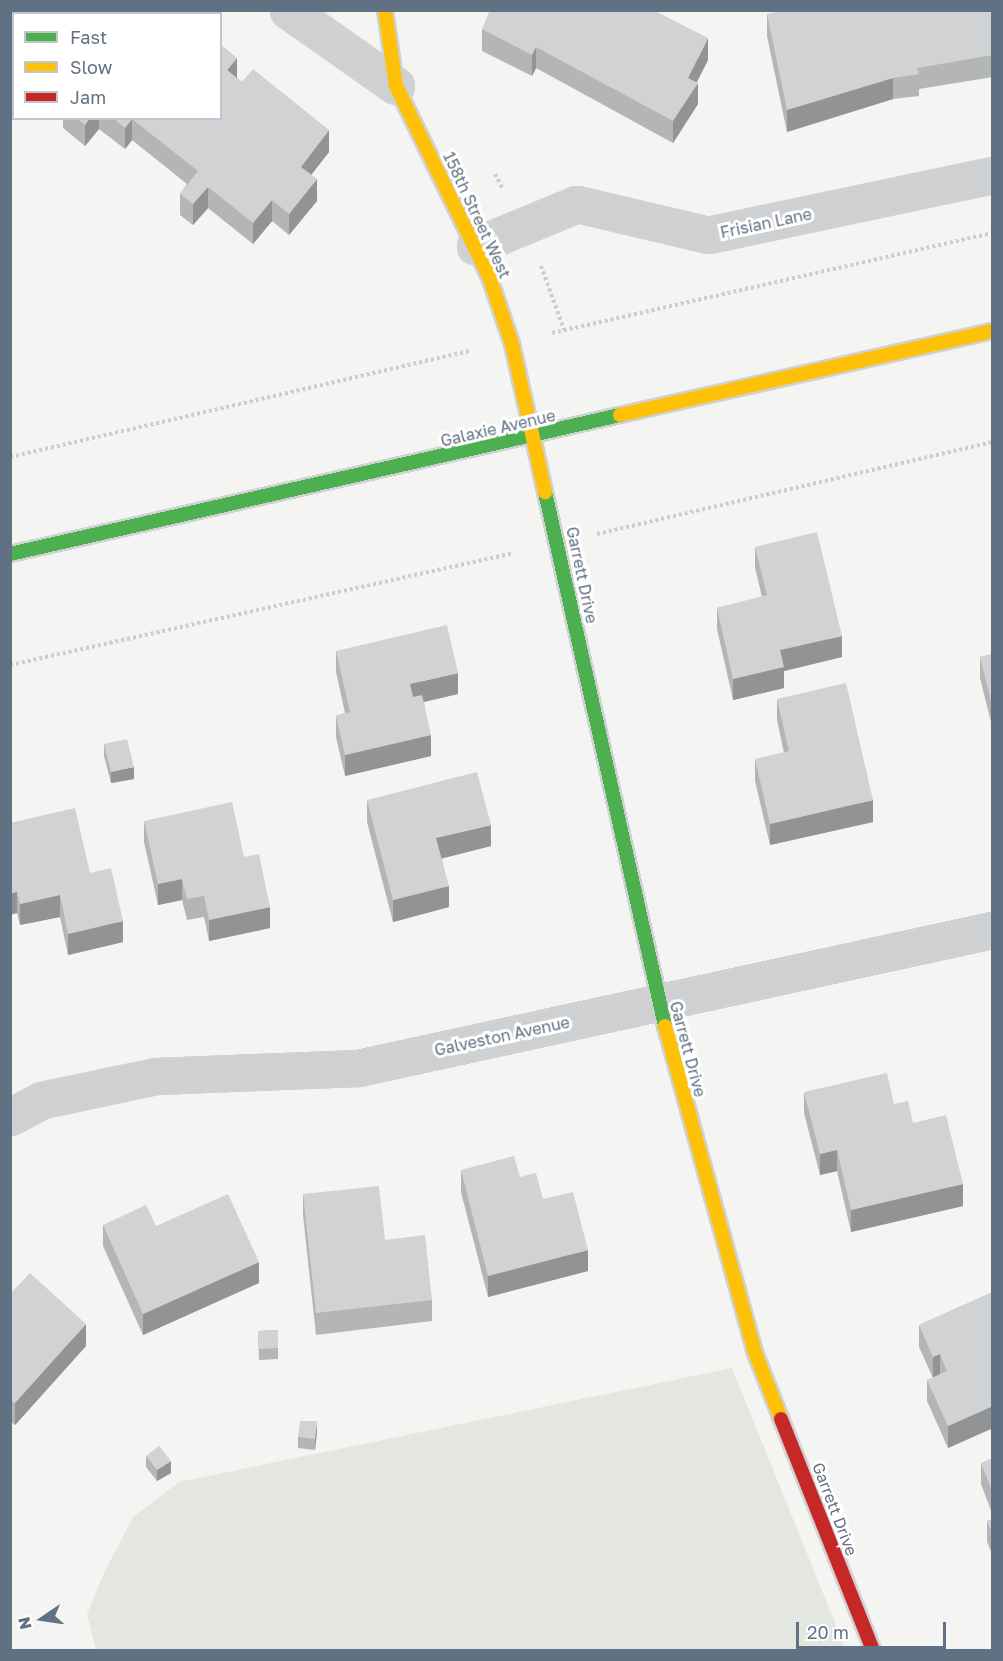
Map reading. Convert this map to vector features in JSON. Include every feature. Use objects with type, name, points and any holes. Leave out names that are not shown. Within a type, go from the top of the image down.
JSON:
[{"type":"street","points":[[288,10],[396,86]]},
{"type":"street","name":"158th Street West","points":[[385,10],[396,86],[475,246],[512,344],[535,437]]},
{"type":"street","name":"Frisian Lane","points":[[475,246],[577,204],[708,236],[993,175]]},
{"type":"street","name":"Galaxie Avenue","points":[[10,555],[993,331]]},
{"type":"street","name":"Garrett Drive","points":[[535,437],[658,1002],[754,1350],[873,1650]]},
{"type":"street","name":"Galveston Avenue","points":[[10,1117],[42,1100],[156,1076],[358,1068],[993,930]]},
{"type":"path","points":[[10,665],[558,543],[993,442]]},
{"type":"shaded area","points":[[732,1368],[846,1650],[96,1650],[87,1614],[104,1573],[133,1517],[179,1482]]},
{"type":"building","points":[[125,10],[139,10],[141,12],[124,12]]},
{"type":"building","points":[[157,10],[178,10],[180,12],[156,12]]},
{"type":"building","points":[[490,10],[653,10],[708,38],[688,78],[698,83],[673,121],[536,47],[532,55],[482,29]]},
{"type":"building","points":[[784,10],[993,10],[993,55],[917,68],[919,74],[893,78],[787,110],[767,14]]},
{"type":"building","points":[[222,46],[237,58],[227,70],[242,82],[253,69],[329,130],[301,167],[317,179],[289,214],[272,200],[253,223],[208,187],[193,204],[180,194],[198,171],[133,120],[222,120]]},
{"type":"building","points":[[79,120],[89,120],[85,125]]},
{"type":"building","points":[[115,120],[131,120],[125,128]]},
{"type":"building","points":[[817,532],[842,636],[780,650],[784,667],[733,679],[717,608],[767,595],[755,547]]},
{"type":"building","points":[[447,625],[458,673],[410,684],[413,697],[422,695],[431,735],[345,755],[336,716],[350,712],[336,651]]},
{"type":"building","points":[[993,654],[993,709],[980,657]]},
{"type":"building","points":[[846,683],[873,800],[770,824],[755,759],[789,751],[777,699]]},
{"type":"building","points":[[127,739],[134,767],[111,772],[104,744]]},
{"type":"building","points":[[477,772],[491,825],[436,838],[449,886],[393,900],[367,800]]},
{"type":"building","points":[[232,802],[244,857],[259,854],[270,907],[209,920],[204,896],[187,899],[182,879],[158,884],[144,821]]},
{"type":"building","points":[[75,808],[90,873],[111,868],[123,921],[68,934],[60,895],[20,904],[17,892],[10,893],[10,823]]},
{"type":"building","points":[[887,1073],[894,1104],[908,1101],[913,1123],[946,1115],[963,1184],[851,1210],[837,1150],[820,1154],[804,1092]]},
{"type":"building","points":[[991,1074],[993,1074],[993,1135],[991,1135]]},
{"type":"building","points":[[514,1156],[520,1177],[536,1173],[543,1199],[573,1192],[588,1250],[488,1276],[461,1170]]},
{"type":"building","points":[[379,1186],[385,1240],[425,1235],[432,1300],[316,1313],[303,1194]]},
{"type":"building","points":[[228,1194],[259,1262],[143,1314],[103,1225],[146,1205],[156,1226]]},
{"type":"building","points":[[30,1273],[86,1324],[15,1403],[10,1400],[10,1294]]},
{"type":"building","points":[[993,1292],[993,1406],[948,1426],[927,1380],[947,1371],[940,1354],[933,1357],[919,1325]]},
{"type":"building","points":[[278,1330],[278,1348],[259,1349],[258,1331]]},
{"type":"building","points":[[300,1421],[317,1421],[315,1439],[298,1437]]},
{"type":"building","points":[[159,1446],[171,1461],[157,1470],[146,1456]]},
{"type":"building","points":[[993,1458],[993,1494],[981,1463]]},
{"type":"building","points":[[993,1519],[993,1535],[987,1521]]},
{"type":"traffic: fast","points":[[10,554],[620,415]]},
{"type":"traffic: fast","points":[[545,492],[665,1026]]},
{"type":"traffic: slow","points":[[385,10],[396,86],[490,279],[512,344],[545,492]]},
{"type":"traffic: slow","points":[[620,415],[992,331]]},
{"type":"traffic: slow","points":[[665,1026],[754,1350],[781,1419]]},
{"type":"traffic: jam","points":[[781,1419],[873,1650]]}]
